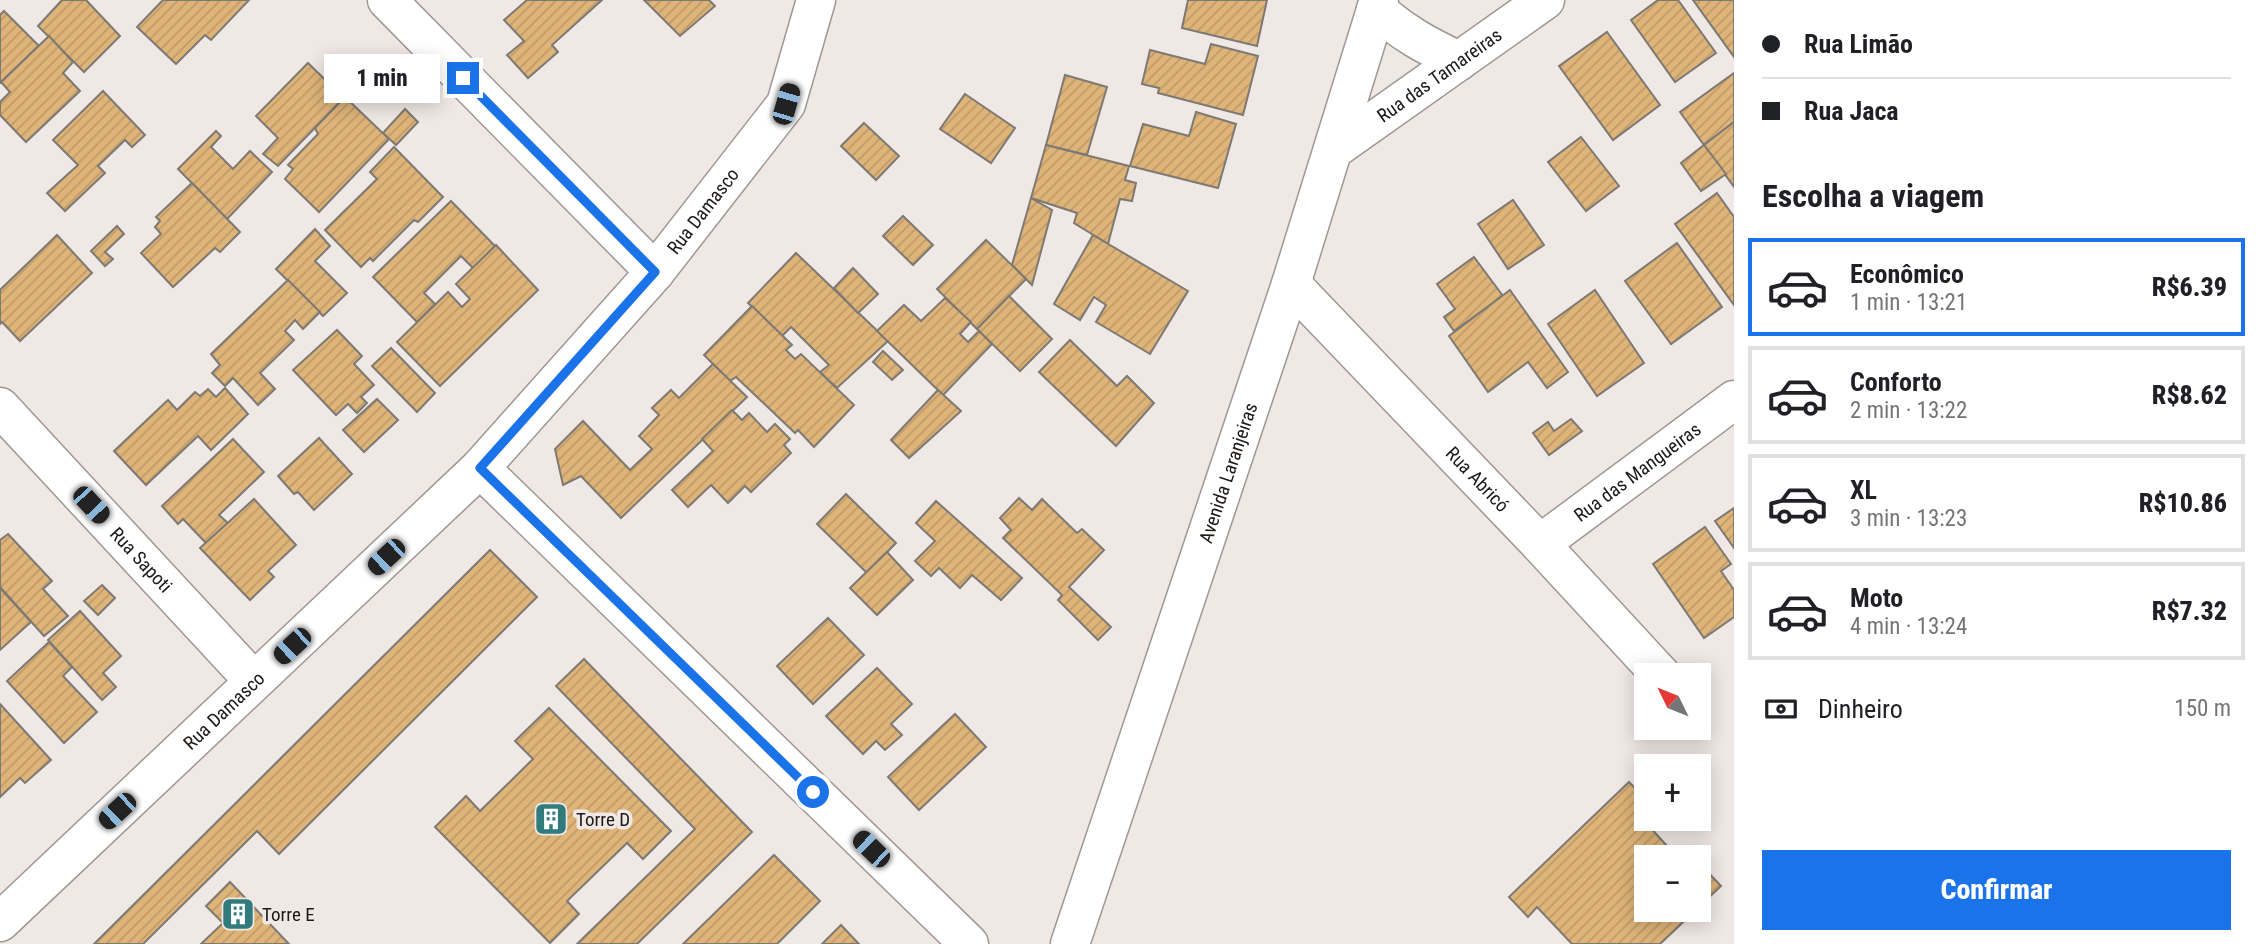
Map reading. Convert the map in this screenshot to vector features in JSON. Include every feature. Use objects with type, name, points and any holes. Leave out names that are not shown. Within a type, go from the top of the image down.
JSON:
[{"type":"street","points":[[387,0],[655,272]]},
{"type":"street","name":"Rua Damasco","points":[[0,922],[480,468],[655,272],[786,104],[816,0]]},
{"type":"street","name":"Rua das Tamareiras","points":[[1333,150],[1545,0]]},
{"type":"street","points":[[1378,5],[1399,30],[1459,61]]},
{"type":"street","name":"Avenida Laranjeiras","points":[[1070,944],[1291,284],[1378,5]]},
{"type":"street","name":"Rua Abricó","points":[[1291,284],[1650,663]]},
{"type":"street","name":"Rua das Mangueiras","points":[[1540,544],[1734,400]]},
{"type":"street","name":"Rua Sapoti","points":[[0,407],[254,681]]},
{"type":"street","points":[[480,468],[969,944]]},
{"type":"building","points":[[62,0],[86,0],[120,36],[84,72],[38,26]]},
{"type":"building","points":[[163,0],[249,0],[211,40],[205,35],[176,64],[137,27]]},
{"type":"building","points":[[527,0],[602,0],[552,45],[558,52],[528,78],[507,55],[524,41],[504,20]]},
{"type":"building","points":[[644,0],[709,0],[715,6],[680,36]]},
{"type":"building","points":[[1188,0],[1267,0],[1257,46],[1182,28]]},
{"type":"building","points":[[1658,0],[1678,0],[1716,53],[1675,82],[1631,20]]},
{"type":"building","points":[[1693,0],[1734,0],[1734,57]]},
{"type":"building","points":[[4,11],[39,46],[0,83],[0,15]]},
{"type":"building","points":[[1607,32],[1660,105],[1613,140],[1559,66]]},
{"type":"building","points":[[49,36],[73,62],[63,73],[80,91],[26,142],[0,115],[0,102],[10,92],[1,82]]},
{"type":"building","points":[[1211,44],[1258,56],[1243,115],[1158,93],[1159,88],[1142,84],[1150,50],[1205,64]]},
{"type":"building","points":[[308,63],[344,98],[278,166],[263,154],[278,138],[256,116]]},
{"type":"building","points":[[1734,73],[1734,122],[1704,145],[1680,112]]},
{"type":"building","points":[[1065,75],[1107,87],[1087,155],[1046,145]]},
{"type":"building","points":[[103,91],[145,135],[132,147],[125,140],[98,166],[105,173],[65,211],[47,193],[78,165],[53,140]]},
{"type":"building","points":[[965,94],[1015,128],[991,163],[940,129]]},
{"type":"building","points":[[345,97],[389,139],[319,212],[285,179],[293,169],[288,165],[318,134],[315,128]]},
{"type":"building","points":[[405,109],[418,122],[396,145],[383,133]]},
{"type":"building","points":[[1196,112],[1236,124],[1218,188],[1130,166],[1143,124],[1189,136]]},
{"type":"building","points":[[1734,122],[1734,187],[1704,145]]},
{"type":"building","points":[[864,123],[899,156],[876,180],[841,146]]},
{"type":"building","points":[[216,131],[221,136],[211,147],[233,169],[250,151],[272,172],[227,219],[178,169]]},
{"type":"building","points":[[1581,137],[1619,186],[1586,211],[1548,162]]},
{"type":"building","points":[[1046,145],[1129,166],[1125,180],[1136,183],[1132,201],[1120,199],[1108,244],[1074,223],[1077,213],[1031,198]]},
{"type":"building","points":[[1704,145],[1726,174],[1701,191],[1681,163]]},
{"type":"building","points":[[394,147],[443,197],[418,222],[414,220],[373,261],[370,258],[361,267],[325,230],[377,179],[370,172]]},
{"type":"building","points":[[192,183],[240,232],[220,252],[215,248],[173,287],[141,253],[161,234],[155,227],[160,221],[156,217]]},
{"type":"building","points":[[1717,193],[1734,217],[1734,305],[1675,224]]},
{"type":"building","points":[[1031,198],[1052,210],[1032,285],[1012,265]]},
{"type":"building","points":[[1513,200],[1544,245],[1508,269],[1478,224]]},
{"type":"building","points":[[451,201],[495,246],[473,268],[461,256],[424,293],[435,304],[417,322],[373,277]]},
{"type":"building","points":[[903,216],[933,245],[913,265],[883,236]]},
{"type":"building","points":[[117,226],[124,234],[105,252],[113,259],[105,266],[91,251]]},
{"type":"building","points":[[315,229],[330,246],[315,261],[347,293],[323,316],[276,269]]},
{"type":"building","points":[[57,235],[92,273],[20,341],[2,322],[0,324],[0,290]]},
{"type":"building","points":[[1093,235],[1188,291],[1150,354],[1096,322],[1106,305],[1094,297],[1080,320],[1054,304]]},
{"type":"building","points":[[986,240],[1026,279],[977,329],[937,289]]},
{"type":"building","points":[[1677,243],[1722,307],[1671,344],[1625,281]]},
{"type":"building","points":[[496,245],[538,290],[440,386],[397,342],[448,292],[462,307],[470,299],[456,284]]},
{"type":"building","points":[[796,253],[888,341],[837,388],[820,372],[829,365],[791,327],[782,336],[748,303]]},
{"type":"building","points":[[1474,257],[1503,296],[1454,331],[1444,317],[1455,309],[1437,284]]},
{"type":"building","points":[[853,268],[878,294],[858,313],[834,288]]},
{"type":"building","points":[[288,280],[320,312],[303,329],[295,320],[285,331],[294,340],[260,373],[275,389],[258,405],[233,378],[225,386],[212,373],[220,365],[211,354]]},
{"type":"building","points":[[1510,290],[1568,372],[1547,388],[1528,362],[1488,392],[1449,336]]},
{"type":"building","points":[[1595,290],[1644,363],[1597,396],[1548,324]]},
{"type":"building","points":[[1009,296],[1052,339],[1020,371],[977,329]]},
{"type":"building","points":[[945,298],[971,322],[960,334],[968,342],[979,331],[992,344],[943,395],[877,331],[904,305],[921,321]]},
{"type":"building","points":[[752,306],[792,345],[786,350],[795,359],[801,354],[854,405],[814,447],[798,430],[795,433],[736,377],[730,381],[704,355]]},
{"type":"building","points":[[337,330],[362,356],[354,364],[374,385],[361,397],[367,403],[357,413],[348,404],[336,415],[293,370]]},
{"type":"building","points":[[1070,340],[1117,386],[1127,376],[1154,403],[1116,446],[1039,372]]},
{"type":"building","points":[[391,348],[435,393],[417,412],[372,366]]},
{"type":"building","points":[[883,351],[903,370],[892,380],[873,362]]},
{"type":"building","points":[[713,364],[747,397],[621,518],[581,476],[563,485],[555,449],[583,421],[630,470],[652,449],[639,436],[659,415],[652,408],[671,390],[679,398]]},
{"type":"building","points":[[225,388],[248,414],[211,450],[198,436],[146,485],[114,451],[168,400],[177,410],[195,392],[200,396],[208,389],[216,397]]},
{"type":"building","points":[[938,390],[961,411],[909,458],[891,440]]},
{"type":"building","points":[[377,399],[398,420],[364,452],[343,430]]},
{"type":"building","points":[[732,410],[742,420],[749,413],[767,432],[775,424],[790,439],[784,445],[791,453],[751,492],[745,486],[728,503],[711,485],[688,507],[672,490],[713,451],[702,439]]},
{"type":"building","points":[[1571,419],[1582,431],[1549,455],[1533,433],[1548,422],[1554,431]]},
{"type":"building","points":[[319,438],[352,474],[314,510],[298,492],[294,494],[278,476]]},
{"type":"building","points":[[233,439],[264,472],[219,515],[228,523],[206,543],[183,519],[178,524],[162,506]]},
{"type":"building","points":[[846,494],[896,543],[867,573],[817,524]]},
{"type":"building","points":[[1019,498],[1032,510],[1042,499],[1077,533],[1082,529],[1104,550],[1069,587],[1111,627],[1098,640],[1058,600],[1062,595],[1003,538],[1011,530],[1000,518]]},
{"type":"building","points":[[254,499],[296,545],[268,571],[274,577],[250,600],[200,548]]},
{"type":"building","points":[[936,501],[1022,578],[1001,600],[972,575],[960,588],[939,568],[931,576],[915,561],[935,541],[916,523]]},
{"type":"building","points":[[1734,508],[1734,548],[1715,521]]},
{"type":"building","points":[[1705,527],[1731,564],[1721,571],[1734,590],[1734,617],[1704,638],[1653,564]]},
{"type":"building","points":[[8,534],[52,581],[43,589],[68,616],[44,636],[0,587],[0,540]]},
{"type":"building","points":[[490,550],[537,597],[279,854],[257,831],[143,944],[94,944]]},
{"type":"building","points":[[887,552],[913,580],[877,615],[850,588]]},
{"type":"building","points":[[102,585],[115,598],[98,615],[84,601]]},
{"type":"building","points":[[0,588],[31,622],[0,650]]},
{"type":"building","points":[[80,611],[121,656],[103,673],[116,687],[102,700],[48,640]]},
{"type":"building","points":[[828,618],[864,655],[813,704],[777,666]]},
{"type":"building","points":[[49,642],[72,667],[63,676],[97,712],[64,743],[7,681]]},
{"type":"building","points":[[584,659],[752,832],[637,944],[577,944],[695,829],[556,686]]},
{"type":"building","points":[[877,668],[912,704],[891,724],[902,735],[885,750],[876,741],[863,754],[826,716]]},
{"type":"building","points":[[0,704],[51,760],[25,783],[20,778],[0,797]]},
{"type":"building","name":"Torre D","points":[[549,708],[671,831],[643,859],[627,843],[567,901],[579,914],[550,943],[435,827],[466,796],[480,811],[533,759],[515,741]]},
{"type":"building","points":[[955,714],[986,747],[919,810],[888,777]]},
{"type":"building","points":[[1629,782],[1634,787],[1634,831],[1653,831],[1666,845],[1634,845],[1634,922],[1683,922],[1660,944],[1572,944],[1537,907],[1528,917],[1509,897]]},
{"type":"building","points":[[774,855],[820,901],[777,944],[683,944]]},
{"type":"building","points":[[1711,875],[1721,886],[1711,896]]},
{"type":"building","name":"Torre E","points":[[230,882],[289,944],[201,944],[223,923],[206,906]]},
{"type":"building","points":[[841,925],[859,944],[822,944]]},
{"type":"place","name":"Torre D","points":[[551,819]]},
{"type":"place","name":"Torre E","points":[[238,914]]},
{"type":"route","points":[[463,78],[655,272],[480,468],[813,792]]}]
